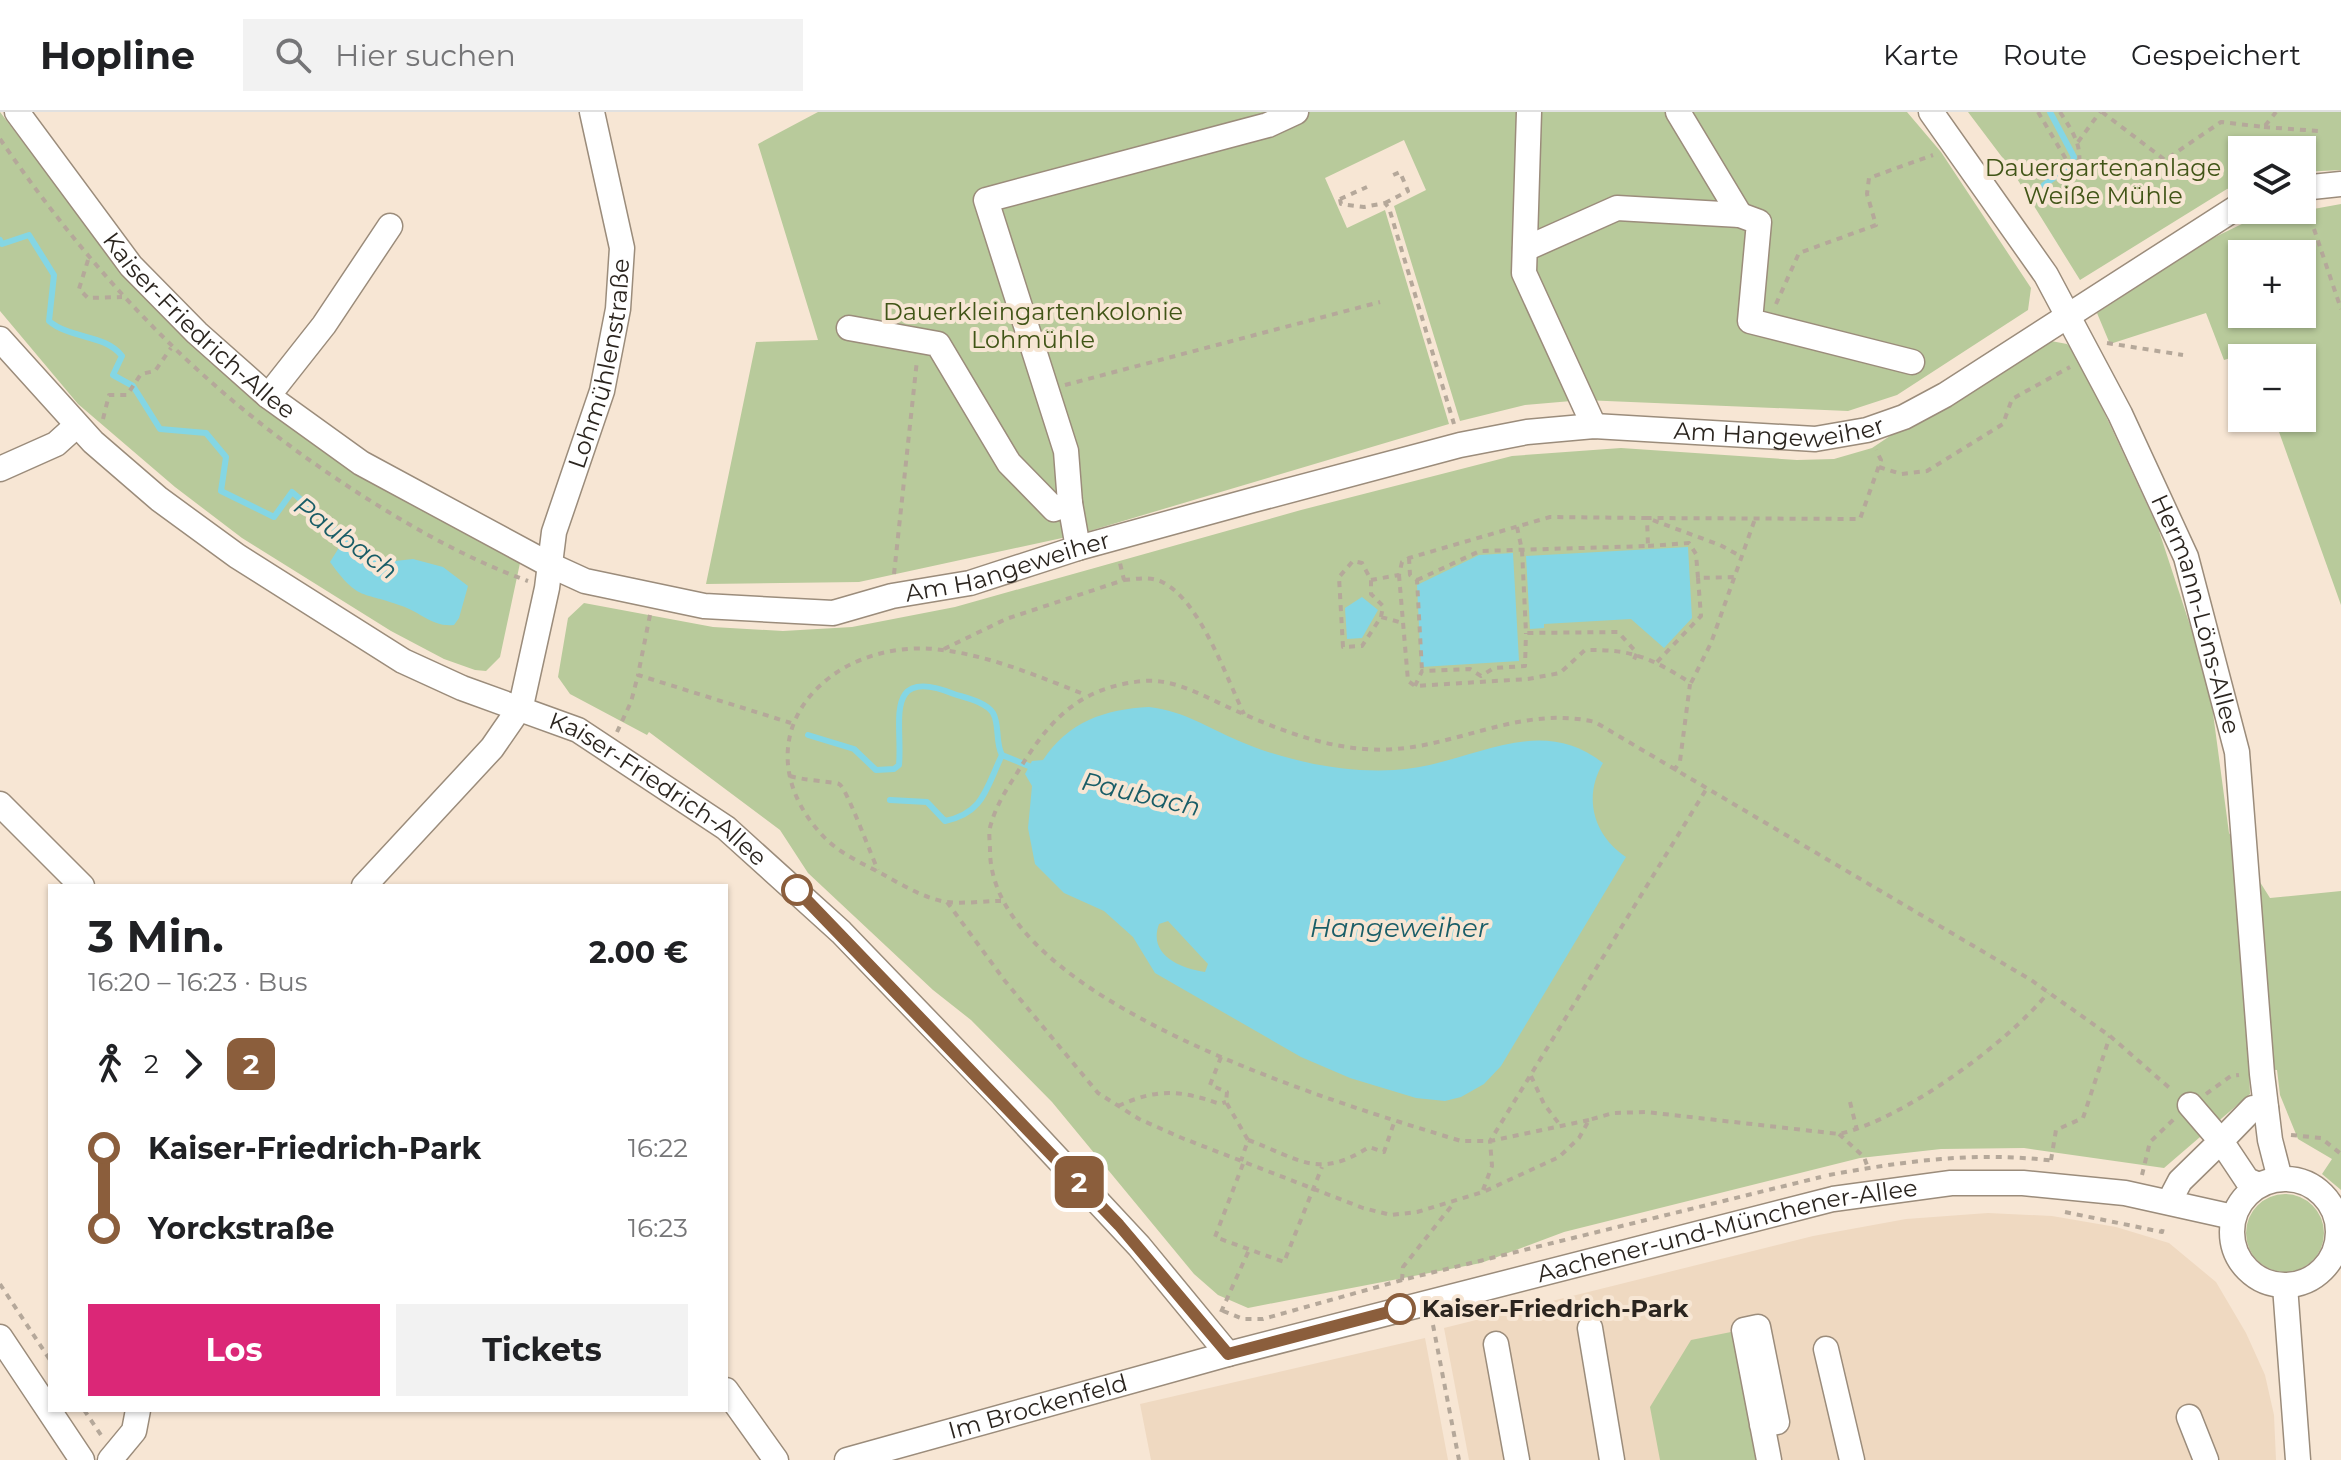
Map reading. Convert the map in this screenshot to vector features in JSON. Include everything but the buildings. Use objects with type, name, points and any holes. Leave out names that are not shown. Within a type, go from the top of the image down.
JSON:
[{"type":"street","name":"Kaiser-Friedrich-Allee","points":[[17,112],[131,266],[197,333],[268,396],[361,463],[550,565]]},
{"type":"street","name":"Lohmühlenstraße","points":[[521,706],[564,498],[602,391],[618,309],[622,248],[592,112]]},
{"type":"street","points":[[1078,548],[1070,503],[1066,451],[986,200],[1265,118],[1296,112]]},
{"type":"street","points":[[1529,112],[1524,273],[1594,426]]},
{"type":"street","points":[[1678,112],[1740,215]]},
{"type":"street","name":"Hermann-Löns-Allee","points":[[1931,112],[2046,275],[2068,313],[2186,557],[2237,752],[2270,1140],[2269,1182]]},
{"type":"street","points":[[2316,187],[2341,184]]},
{"type":"street","points":[[1525,249],[1617,208],[1740,215],[1759,222],[1750,321],[1912,362]]},
{"type":"street","name":"Am Hangeweiher","points":[[550,565],[585,581],[704,606],[833,613],[892,596],[970,583],[1113,538],[1460,445],[1527,432],[1594,426],[1815,439],[1867,430],[1904,417],[1945,395],[2228,213]]},
{"type":"street","points":[[268,396],[318,334],[390,226]]},
{"type":"street","points":[[849,328],[938,344],[1009,463],[1054,509],[1070,503]]},
{"type":"street","name":"Kaiser-Friedrich-Allee","points":[[0,339],[84,434],[170,507],[326,615],[403,661],[462,688],[521,706],[578,730],[726,828],[830,921],[1139,1246],[1215,1320],[1228,1354]]},
{"type":"street","points":[[0,469],[84,434]]},
{"type":"street","points":[[366,884],[492,748],[521,706]]},
{"type":"street","points":[[0,804],[80,884]]},
{"type":"street","points":[[2190,1105],[2221,1141],[2247,1180],[2298,1180],[2323,1194],[2334,1209],[2339,1227],[2339,1245],[2319,1274],[2304,1283],[2285,1286],[2256,1278],[2246,1270],[2236,1254],[2231,1236],[2233,1217],[2239,1204],[2269,1182]]},
{"type":"street","points":[[2169,1202],[2180,1181],[2253,1108],[2266,1108]]},
{"type":"street","name":"Aachener-und-Münchener-Allee","points":[[1228,1354],[1833,1199],[1911,1187],[1963,1183],[2056,1184],[2169,1202],[2233,1217]]},
{"type":"street","points":[[2285,1286],[2298,1460]]},
{"type":"street","points":[[1590,1328],[1612,1460]]},
{"type":"street","points":[[0,1337],[48,1409]]},
{"type":"street","points":[[1496,1344],[1517,1460]]},
{"type":"street","name":"Im Brockenfeld","points":[[847,1460],[1228,1354]]},
{"type":"street","points":[[1823,1357],[1852,1460]]},
{"type":"street","points":[[728,1393],[776,1460]]},
{"type":"street","points":[[50,1412],[82,1460]]},
{"type":"street","points":[[110,1460],[134,1431],[138,1412]]},
{"type":"street","points":[[2189,1417],[2206,1460]]},
{"type":"street","points":[[1762,1425],[1769,1460]]},
{"type":"path","points":[[2038,112],[2076,176],[2082,158],[2078,142],[2060,112]]},
{"type":"path","points":[[2078,142],[2101,112],[2165,160],[2221,122],[2318,131]]},
{"type":"path","points":[[2264,127],[2276,112]]},
{"type":"path","points":[[0,139],[88,258],[171,348],[155,371],[141,374],[127,395],[109,395],[101,432],[84,434]]},
{"type":"path","points":[[1768,325],[1799,253],[1876,225],[1867,194],[1869,178],[1957,147]]},
{"type":"path","points":[[1367,187],[1340,199],[1341,204],[1364,207],[1385,203],[1408,191],[1400,172],[1391,176]]},
{"type":"path","points":[[1385,203],[1460,445]]},
{"type":"path","points":[[2314,229],[2341,309]]},
{"type":"path","points":[[88,258],[79,289],[88,298],[122,297]]},
{"type":"path","points":[[1047,390],[1380,302]]},
{"type":"path","points":[[1879,467],[1901,474],[1927,471],[1966,449],[2003,424],[2012,399],[2084,348],[2094,336],[2114,347],[2134,346],[2183,355]]},
{"type":"path","points":[[892,596],[919,341]]},
{"type":"path","points":[[1986,427],[1990,433]]},
{"type":"path","points":[[1691,683],[1637,653],[1585,650],[1560,673],[1528,679],[1415,686],[1408,681],[1399,575],[1402,562],[1550,517],[1860,519],[1881,460],[1867,430]]},
{"type":"path","points":[[1962,443],[1966,449]]},
{"type":"path","points":[[1647,518],[1648,546]]},
{"type":"path","points":[[1647,518],[1720,545],[1742,557]]},
{"type":"path","points":[[1674,771],[1680,761],[1691,683],[1711,643],[1755,519]]},
{"type":"path","points":[[1517,527],[1522,550],[1528,679]]},
{"type":"path","points":[[1113,538],[1124,580]]},
{"type":"path","points":[[1417,580],[1480,551],[1689,543],[1696,554],[1701,616],[1657,662]]},
{"type":"path","points":[[1409,558],[1410,575],[1417,580]]},
{"type":"path","points":[[1353,561],[1362,563],[1371,580],[1371,594],[1383,606],[1381,617],[1362,646],[1343,647],[1339,577],[1353,561]]},
{"type":"path","points":[[1371,580],[1399,575]]},
{"type":"path","points":[[1698,578],[1736,577]]},
{"type":"path","points":[[941,650],[1006,619],[1124,580],[1145,578],[1160,581],[1177,592],[1205,632],[1244,714]]},
{"type":"path","points":[[1415,686],[1422,671],[1417,580]]},
{"type":"path","points":[[608,747],[624,722],[651,612]]},
{"type":"path","points":[[1381,617],[1403,623]]},
{"type":"path","points":[[1526,633],[1618,632],[1637,653]]},
{"type":"path","points":[[1001,901],[947,902],[879,872],[826,839],[806,815],[792,790],[789,776],[791,723],[826,679],[852,663],[903,649],[941,650],[1020,670],[1087,695]]},
{"type":"path","points":[[1632,664],[1637,653]]},
{"type":"path","points":[[1422,671],[1470,669],[1481,676],[1494,668],[1525,666]]},
{"type":"path","points":[[1475,673],[1483,670]]},
{"type":"path","points":[[638,675],[791,723]]},
{"type":"path","points":[[2048,993],[2029,1015],[1950,1076],[1907,1106],[1857,1130],[1839,1134],[1646,1112],[1613,1113],[1490,1141],[1461,1141],[1221,1057],[1148,1023],[1072,978],[1024,934],[1001,901],[990,866],[990,826],[1011,782],[1055,720],[1087,695],[1124,684],[1163,681],[1295,735],[1362,749],[1393,750],[1447,741],[1502,723],[1543,716],[1570,716],[1595,722],[1615,733],[2048,993],[2110,1036],[2190,1105]]},
{"type":"path","points":[[789,776],[817,783],[837,782],[845,788],[855,822],[879,872]]},
{"type":"path","points":[[1483,1192],[1492,1166],[1490,1141],[1707,788]]},
{"type":"path","points":[[947,902],[1072,1065],[1098,1093],[1139,1119],[1313,1189],[1391,1215],[1455,1202],[1559,1157],[1579,1138],[1589,1120]]},
{"type":"path","points":[[2051,1161],[2056,1130],[2083,1118],[2110,1036]]},
{"type":"path","points":[[1221,1057],[1210,1085],[1227,1092],[1226,1102],[1248,1140],[1322,1167],[1348,1161],[1369,1147],[1384,1152],[1395,1120]]},
{"type":"path","points":[[2142,1176],[2150,1142],[2190,1105],[2231,1076],[2262,1074]]},
{"type":"path","points":[[1531,1076],[1544,1104],[1560,1125]]},
{"type":"path","points":[[1118,1106],[1144,1094],[1184,1092],[1220,1104],[1226,1102]]},
{"type":"path","points":[[1850,1102],[1857,1130]]},
{"type":"path","points":[[1839,1134],[1864,1157],[1868,1168]]},
{"type":"path","points":[[2270,1140],[2308,1134],[2330,1143],[2341,1154]]},
{"type":"path","points":[[1248,1140],[1215,1237],[1249,1250],[1284,1262],[1322,1167]]},
{"type":"path","points":[[1402,1280],[1403,1267],[1455,1202]]},
{"type":"path","points":[[2062,1211],[2162,1232],[2169,1202]]},
{"type":"path","points":[[1249,1250],[1215,1320],[1263,1319],[1402,1280],[1691,1208]]},
{"type":"path","points":[[0,1284],[48,1357]]},
{"type":"path","points":[[1429,1302],[1459,1460]]},
{"type":"shaded area","points":[[1988,1213],[2052,1216],[2116,1227],[2169,1243],[2216,1282],[2246,1333],[2265,1375],[2274,1415],[2276,1460],[1469,1460],[1444,1328],[1813,1236],[1906,1219]]},
{"type":"shaded area","points":[[1425,1338],[1448,1460],[1151,1460],[1140,1404]]},
{"type":"green space","points":[[0,112],[116,263],[356,471],[433,516],[515,557],[520,563],[500,657],[486,671],[444,659],[391,631],[242,538],[175,487],[78,404],[0,311]]},
{"type":"green space","name":"Dauerkleingartenkolonie Lohmühle","points":[[818,112],[1907,112],[1941,152],[2031,288],[2028,310],[1897,395],[1848,411],[1583,400],[1525,405],[1460,421],[1394,206],[1426,190],[1404,140],[1325,178],[1347,228],[1385,210],[1449,424],[1076,535],[859,582],[706,584],[756,342],[818,340],[758,144]]},
{"type":"green space","name":"Dauergartenanlage Weiße Mühle","points":[[1968,112],[2341,112],[2341,170],[2316,171],[2316,136],[2228,136],[2228,189],[2080,280],[2011,169]]},
{"type":"green space","points":[[2341,204],[2341,605],[2279,432],[2316,432],[2316,344],[2228,344],[2228,359],[2224,360],[2206,313],[2110,344],[2097,313],[2211,239],[2242,224],[2316,224],[2316,209]]},
{"type":"green space","name":"Kaiser-Friedrich-Park","points":[[2051,341],[2067,344],[2078,356],[2158,528],[2209,683],[2229,833],[2270,898],[2341,891],[2341,1190],[2322,1174],[2332,1159],[2298,1139],[2280,1095],[2277,1070],[2249,1068],[2250,1094],[2164,1168],[2024,1148],[1941,1149],[1860,1158],[1564,1232],[1481,1263],[1248,1308],[1218,1295],[1194,1274],[1052,1102],[971,1020],[933,990],[808,873],[780,830],[649,732],[647,735],[570,694],[558,677],[568,618],[584,603],[713,627],[783,631],[852,627],[955,607],[1301,510],[1512,456],[1621,448],[1797,460],[1834,459],[1872,448]]},
{"type":"green space","points":[[2285,1194],[2300,1197],[2312,1206],[2321,1218],[2324,1233],[2321,1248],[2312,1260],[2300,1269],[2285,1272],[2270,1269],[2258,1260],[2249,1248],[2246,1233],[2249,1218],[2258,1206],[2270,1197]]},
{"type":"green space","points":[[1741,1330],[1767,1460],[1660,1460],[1650,1407],[1691,1340]]},
{"type":"water","points":[[345,538],[386,562],[413,559],[443,567],[468,586],[454,625],[433,622],[409,609],[355,590],[330,562]]},
{"type":"water","points":[[1688,547],[1692,618],[1664,648],[1631,619],[1544,624],[1544,628],[1530,629],[1526,556]]},
{"type":"water","points":[[1513,553],[1519,661],[1421,667],[1417,585],[1479,555]]},
{"type":"water","points":[[1362,597],[1378,610],[1362,638],[1347,639],[1345,608]]},
{"type":"water","name":"Hangeweiher","points":[[1149,707],[1174,712],[1276,754],[1355,770],[1421,767],[1527,741],[1552,741],[1578,748],[1603,763],[1594,789],[1595,814],[1606,838],[1626,857],[1501,1066],[1484,1084],[1461,1097],[1445,1101],[1416,1098],[1350,1078],[1301,1057],[1155,973],[1133,937],[1104,911],[1064,893],[1035,864],[1028,828],[1032,786],[1025,774],[1032,761],[1043,760],[1064,736],[1089,720],[1133,708]],"holes":[[[1168,921],[1208,964],[1205,972],[1185,967],[1168,958],[1158,944],[1159,924]]]},
{"type":"waterway","points":[[2044,185],[2071,165],[2074,157],[2050,112]]},
{"type":"waterway","name":"Paubach","points":[[0,240],[2,244],[29,235],[54,275],[49,321],[115,349],[122,356],[113,375],[133,386],[160,429],[206,433],[226,457],[221,491],[274,517],[292,492],[349,541]]},
{"type":"waterway","name":"Paubach","points":[[808,735],[854,749],[876,770],[894,769],[899,765],[901,703],[906,693],[916,687],[931,687],[990,709],[995,718],[1002,755],[1036,769]]},
{"type":"waterway","points":[[890,800],[927,802],[945,821],[958,817],[968,812],[982,797],[1002,755]]},
{"type":"bus line","name":"2","points":[[797,890],[1001,1098],[1139,1246],[1228,1354],[1400,1309]]},
{"type":"place","name":"Kaiser-Friedrich-Park","points":[[1400,1309]]}]
